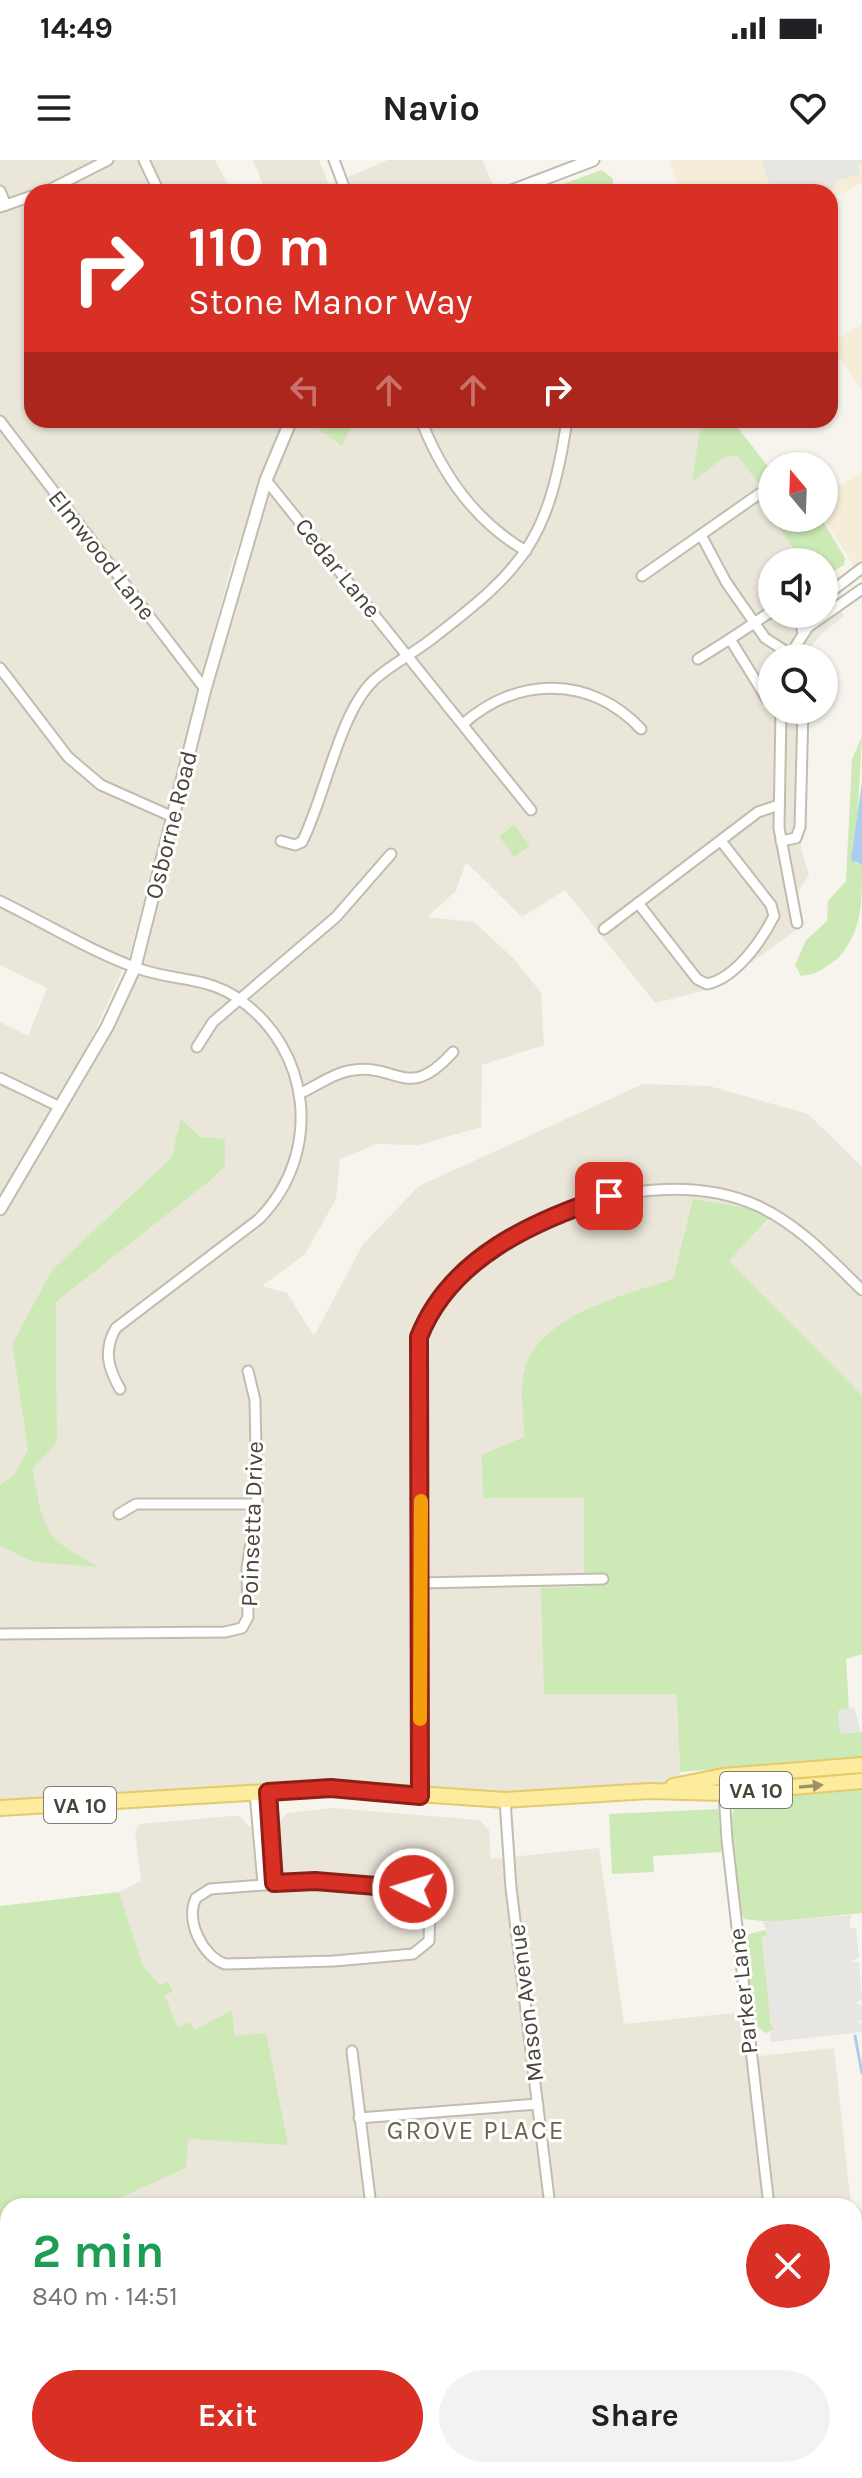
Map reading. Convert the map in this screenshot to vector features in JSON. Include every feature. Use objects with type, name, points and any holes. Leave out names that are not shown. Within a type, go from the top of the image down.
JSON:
[{"type":"main road","name":"VA 10","points":[[649,1791],[723,1776],[862,1765]]},
{"type":"main road","name":"VA 10","points":[[0,1808],[331,1788],[505,1800],[649,1791],[724,1793],[862,1781]]},
{"type":"street","points":[[61,184],[108,160]]},
{"type":"street","points":[[144,160],[155,184]]},
{"type":"street","points":[[334,160],[343,184]]},
{"type":"street","points":[[533,184],[593,160]]},
{"type":"street","points":[[0,191],[3,206],[24,199]]},
{"type":"street","name":"Elmwood Lane","points":[[0,421],[205,689]]},
{"type":"street","name":"Osborne Road","points":[[0,1209],[107,1027],[135,967],[205,689],[266,480],[288,428]]},
{"type":"street","points":[[424,428],[437,457],[466,500],[496,531],[526,551]]},
{"type":"street","points":[[281,841],[295,845],[302,842],[345,728],[372,682],[491,594],[526,551],[543,524],[558,483],[566,428]]},
{"type":"street","name":"Cedar Lane","points":[[266,480],[531,810]]},
{"type":"street","points":[[642,576],[758,495]]},
{"type":"street","points":[[701,535],[714,553],[726,582],[771,644]]},
{"type":"street","points":[[838,588],[862,568]]},
{"type":"street","points":[[838,606],[862,589]]},
{"type":"street","points":[[698,659],[758,620]]},
{"type":"street","points":[[796,644],[804,628]]},
{"type":"street","points":[[800,637],[811,628]]},
{"type":"street","points":[[730,639],[758,684]]},
{"type":"street","points":[[0,668],[68,757],[101,785],[173,817]]},
{"type":"street","points":[[463,724],[503,697],[549,687],[576,690],[599,698],[621,710],[641,729]]},
{"type":"street","points":[[781,724],[781,841],[797,923]]},
{"type":"street","points":[[781,841],[796,838],[800,827],[803,724]]},
{"type":"street","points":[[604,929],[758,812],[779,805]]},
{"type":"street","points":[[638,903],[697,979],[707,984],[745,958],[772,921],[774,911],[721,841]]},
{"type":"street","points":[[197,1047],[213,1022],[336,917],[391,854]]},
{"type":"street","points":[[0,901],[135,967],[197,979],[238,998],[271,1031],[285,1052],[301,1093],[298,1151],[275,1203],[259,1219],[116,1328],[108,1348],[108,1365],[120,1389]]},
{"type":"street","points":[[774,911],[793,907]]},
{"type":"street","points":[[301,1093],[352,1070],[371,1070],[401,1079],[419,1076],[442,1065],[453,1052]]},
{"type":"street","points":[[0,1078],[60,1107]]},
{"type":"street","points":[[420,1796],[419,1337],[430,1311],[451,1284],[489,1251],[544,1221],[609,1196],[635,1190],[691,1190],[757,1205],[780,1218],[862,1290]]},
{"type":"street","name":"Poinsetta Drive","points":[[0,1634],[181,1633],[242,1628],[248,1617],[247,1568],[257,1504],[255,1400],[248,1371]]},
{"type":"street","points":[[119,1514],[136,1504],[257,1504]]},
{"type":"street","points":[[420,1583],[603,1579]]},
{"type":"street","name":"Parker Lane","points":[[723,1776],[768,2198]]},
{"type":"street","points":[[262,1793],[268,1883]]},
{"type":"street","name":"Mason Avenue","points":[[505,1800],[511,1888],[549,2198]]},
{"type":"street","points":[[315,1881],[413,1889],[427,1900],[432,1936],[425,1947],[413,1954],[239,1965],[218,1961],[206,1949],[192,1920],[196,1898],[210,1889],[268,1883],[315,1881]]},
{"type":"street","points":[[352,2051],[370,2198]]},
{"type":"street","points":[[359,2118],[538,2104]]},
{"type":"shaded area","points":[[0,160],[215,160],[228,184],[24,184],[24,428],[285,428],[233,559],[130,953],[96,1029],[0,1209],[0,1022],[28,1036],[47,988],[0,965]]},
{"type":"shaded area","points":[[253,160],[319,160],[329,184],[263,184]]},
{"type":"shaded area","points":[[388,160],[482,160],[493,184],[331,184]]},
{"type":"shaded area","points":[[670,160],[862,160],[862,183],[838,195],[838,184],[678,184]]},
{"type":"shaded area","points":[[761,160],[860,160],[862,163],[858,166],[860,174],[834,184],[769,184]]},
{"type":"shaded area","points":[[862,323],[862,390],[838,356],[838,340]]},
{"type":"shaded area","points":[[289,428],[318,428],[342,445],[350,428],[700,428],[692,481],[723,458],[737,455],[758,483],[758,532],[782,532],[793,548],[758,548],[758,628],[829,628],[813,644],[758,644],[758,724],[805,724],[801,849],[809,875],[797,893],[804,924],[718,987],[655,1003],[565,890],[522,917],[466,862],[456,891],[427,917],[474,922],[514,959],[541,993],[544,1045],[482,1065],[481,1127],[419,1145],[376,1144],[340,1159],[336,1199],[305,1254],[262,1286],[287,1293],[314,1336],[363,1244],[419,1186],[643,1084],[709,1086],[808,1114],[862,1167],[862,1395],[729,1261],[769,1219],[673,1279],[595,1305],[524,1370],[524,1437],[483,1498],[584,1498],[584,1588],[541,1588],[678,1694],[680,1784],[505,1800],[331,1787],[0,1808],[0,1546],[33,1562],[98,1566],[66,1550],[42,1524],[33,1469],[57,1441],[56,1302],[212,1179],[224,1139],[200,1137],[181,1120],[171,1158],[52,1270],[12,1344],[28,1450],[14,1475],[0,1485],[0,1220],[107,1028],[135,968],[266,481]]},
{"type":"shaded area","points":[[862,471],[862,578],[832,532],[838,532],[838,487]]},
{"type":"shaded area","points":[[838,606],[844,616],[838,621]]},
{"type":"shaded area","points":[[854,1707],[861,1732],[840,1734],[838,1711]]},
{"type":"shaded area","points":[[333,1808],[479,1820],[489,1830],[491,1859],[599,1848],[624,2024],[745,2012],[751,2057],[834,2048],[850,2198],[111,2198],[188,2139],[287,2144],[235,2036],[232,2011],[194,2031],[178,2028],[165,1996],[173,1991],[169,1982],[160,1985],[143,1966],[119,1892],[141,1881],[135,1831],[140,1824],[240,1816],[249,1827],[279,1822],[287,1813]]},
{"type":"shaded area","points":[[851,1915],[849,1927],[856,1929],[859,1958],[852,1961],[859,1963],[862,2000],[855,2003],[862,2005],[862,2020],[857,2022],[862,2024],[862,2032],[771,2042],[770,2033],[775,2029],[771,2026],[762,1938],[768,1934],[763,1922]]},
{"type":"green space","points":[[602,170],[613,179],[613,184],[563,184]]},
{"type":"green space","points":[[317,428],[350,428],[342,446]]},
{"type":"green space","points":[[700,428],[738,428],[758,454],[758,483],[737,455],[723,458],[692,482]]},
{"type":"green space","points":[[782,532],[829,532],[845,558],[844,565],[838,569],[838,548],[793,548]]},
{"type":"green space","points":[[862,736],[855,863],[862,865],[859,916],[852,937],[839,957],[821,970],[801,976],[795,965],[806,940],[827,921],[828,901],[846,881],[852,760]]},
{"type":"green space","points":[[514,825],[530,846],[514,857],[499,836]]},
{"type":"green space","points":[[181,1119],[200,1137],[225,1139],[225,1165],[212,1179],[56,1302],[57,1442],[33,1469],[36,1490],[44,1519],[56,1540],[100,1567],[33,1562],[0,1546],[0,1485],[14,1475],[28,1450],[12,1344],[52,1270],[171,1158]]},
{"type":"green space","points":[[693,1199],[753,1209],[769,1218],[729,1261],[862,1395],[862,1654],[846,1659],[849,1709],[838,1711],[840,1733],[862,1732],[862,1758],[680,1772],[677,1694],[544,1694],[541,1588],[584,1587],[584,1498],[483,1498],[482,1455],[524,1437],[523,1376],[534,1349],[567,1320],[587,1309],[673,1279]]},
{"type":"green space","points":[[862,1786],[862,1913],[770,1922],[744,1919],[734,1858],[732,1822],[736,1799]]},
{"type":"green space","points":[[718,1809],[722,1852],[653,1856],[654,1872],[612,1874],[609,1814]]},
{"type":"green space","points":[[119,1892],[143,1966],[160,1985],[168,1982],[173,1991],[165,1996],[178,2028],[190,2022],[195,2030],[232,2010],[235,2036],[266,2033],[288,2145],[188,2139],[186,2168],[119,2198],[0,2198],[0,1906]]},
{"type":"green space","points":[[765,1930],[768,1935],[762,1938],[771,2025],[775,2029],[766,2033],[752,2023],[744,1945],[746,1935]]},
{"type":"water","points":[[862,782],[862,865],[851,860]]},
{"type":"waterway","points":[[855,2036],[862,2073]]},
{"type":"slow traffic","points":[[420,1719],[421,1501]]},
{"type":"district","name":"GROVE PLACE","points":[[476,2130]]},
{"type":"route","points":[[413,1889],[315,1881],[274,1883],[268,1792],[331,1788],[420,1796],[422,1436],[419,1337],[430,1311],[451,1284],[489,1251],[544,1221],[609,1196]]}]
